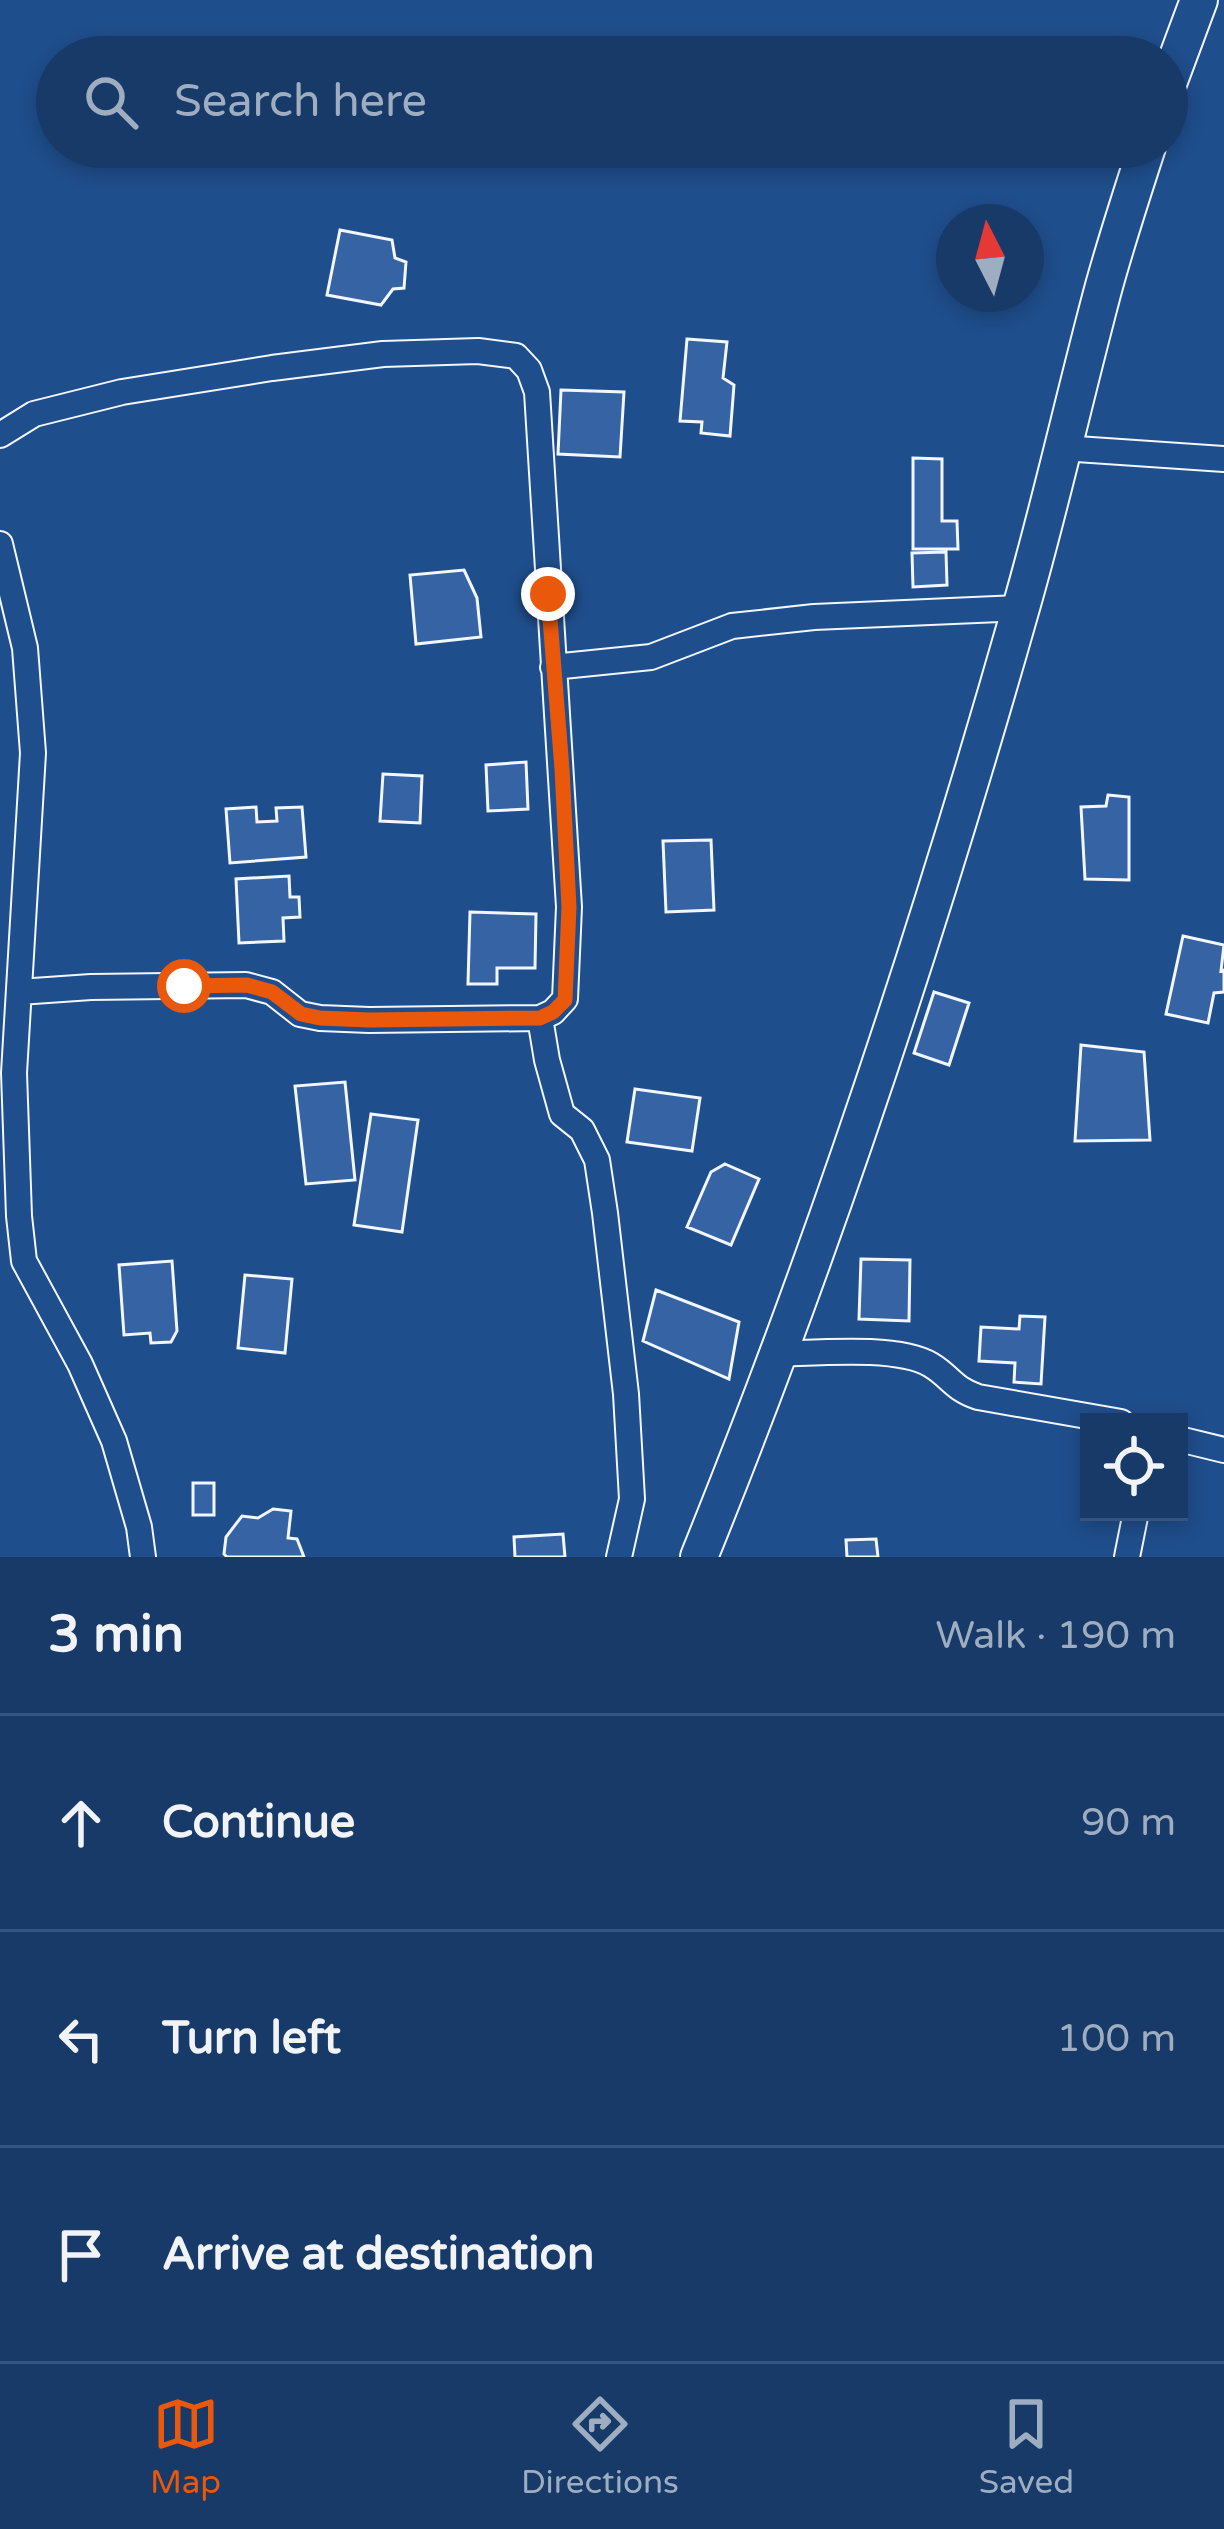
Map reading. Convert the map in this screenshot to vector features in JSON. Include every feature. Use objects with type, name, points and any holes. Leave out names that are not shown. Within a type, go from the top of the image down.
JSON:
[{"type":"street","points":[[1186,36],[1199,0]]},
{"type":"street","points":[[699,1557],[777,1354],[921,944],[1021,608],[1105,282],[1140,168]]},
{"type":"street","points":[[0,435],[34,414],[122,392],[272,368],[383,354],[478,351],[516,356],[529,370],[537,392],[569,907],[565,1000],[540,1018],[320,1018],[301,1014],[272,992],[247,985],[19,992]]},
{"type":"street","points":[[1062,448],[1224,459]]},
{"type":"street","points":[[0,544],[25,648],[33,753],[14,1073],[24,1262],[80,1364],[114,1441],[143,1557]]},
{"type":"street","points":[[553,667],[651,657],[732,626],[814,617],[1021,608]]},
{"type":"street","points":[[540,1018],[562,1114],[582,1130],[597,1160],[627,1415],[632,1499],[620,1557]]},
{"type":"street","points":[[777,1354],[904,1356],[930,1364],[959,1390],[978,1397],[1080,1415]]},
{"type":"street","points":[[1188,1446],[1224,1450]]},
{"type":"street","points":[[1127,1557],[1134,1521]]},
{"type":"building","points":[[340,230],[392,240],[395,258],[406,262],[404,288],[393,289],[381,305],[327,295]]},
{"type":"building","points":[[687,339],[727,342],[723,378],[734,385],[730,436],[701,433],[702,422],[680,421]]},
{"type":"building","points":[[561,390],[624,392],[620,457],[558,454]]},
{"type":"building","points":[[913,458],[942,459],[942,521],[957,521],[958,549],[913,549]]},
{"type":"building","points":[[946,552],[947,585],[913,587],[912,553]]},
{"type":"building","points":[[464,570],[477,598],[481,637],[416,644],[410,575]]},
{"type":"building","points":[[526,762],[528,809],[488,811],[486,765]]},
{"type":"building","points":[[383,774],[422,776],[420,823],[380,821]]},
{"type":"building","points":[[1108,795],[1129,797],[1129,880],[1085,879],[1081,807],[1106,806]]},
{"type":"building","points":[[256,807],[257,822],[277,821],[276,808],[302,807],[306,857],[230,863],[226,809]]},
{"type":"building","points":[[711,840],[714,910],[666,912],[663,841]]},
{"type":"building","points":[[289,876],[290,897],[299,897],[300,917],[283,918],[284,941],[239,943],[236,879]]},
{"type":"building","points":[[470,912],[536,914],[535,968],[497,968],[497,984],[468,984]]},
{"type":"building","points":[[1183,936],[1224,945],[1224,992],[1214,993],[1208,1023],[1166,1014]]},
{"type":"building","points":[[934,992],[969,1003],[949,1065],[914,1053]]},
{"type":"building","points":[[1081,1045],[1144,1052],[1150,1140],[1075,1141]]},
{"type":"building","points":[[345,1082],[355,1180],[306,1184],[295,1086]]},
{"type":"building","points":[[635,1089],[700,1098],[692,1151],[627,1142]]},
{"type":"building","points":[[371,1114],[418,1120],[402,1232],[354,1225]]},
{"type":"building","points":[[725,1164],[759,1179],[731,1245],[687,1227],[711,1172]]},
{"type":"building","points":[[861,1259],[910,1260],[909,1321],[859,1319]]},
{"type":"building","points":[[172,1261],[177,1331],[171,1342],[151,1343],[150,1333],[124,1335],[119,1265]]},
{"type":"building","points":[[245,1275],[292,1279],[285,1353],[238,1348]]},
{"type":"building","points":[[656,1290],[739,1322],[729,1379],[643,1341]]},
{"type":"building","points":[[1020,1316],[1045,1317],[1041,1384],[1014,1382],[1015,1363],[979,1361],[981,1327],[1019,1329]]},
{"type":"building","points":[[193,1483],[214,1483],[214,1515],[193,1515]]},
{"type":"building","points":[[273,1509],[291,1511],[288,1538],[297,1539],[304,1557],[224,1554],[226,1537],[242,1516],[258,1518]]},
{"type":"building","points":[[563,1534],[565,1557],[515,1557],[514,1537]]},
{"type":"building","points":[[876,1539],[878,1557],[847,1557],[846,1540]]},
{"type":"route","points":[[184,986],[247,985],[272,992],[301,1014],[369,1020],[540,1018],[565,1000],[569,907],[548,594]]}]
